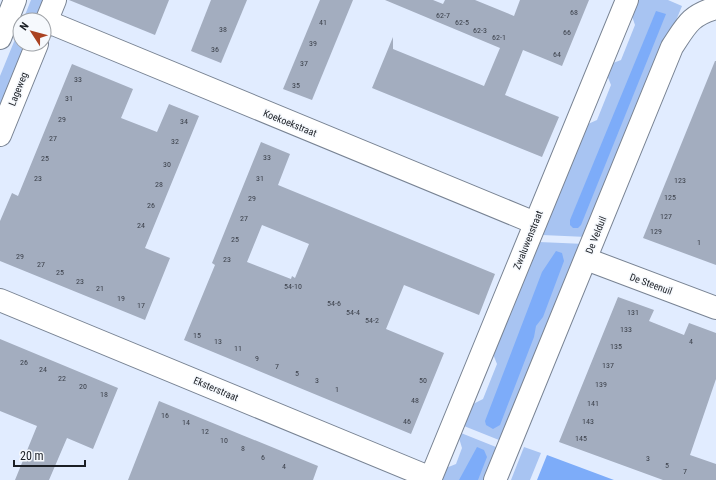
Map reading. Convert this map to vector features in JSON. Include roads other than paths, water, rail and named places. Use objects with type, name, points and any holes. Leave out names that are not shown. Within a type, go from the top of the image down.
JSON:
[{"type":"street","points":[[0,38],[15,0]]},
{"type":"street","points":[[50,12],[55,0]]},
{"type":"street","name":"Zwaluwenstraat","points":[[431,479],[627,0]]},
{"type":"street","name":"De Velduil","points":[[495,480],[672,47],[697,14],[716,8]]},
{"type":"street","name":"Koekoekstraat","points":[[52,27],[535,222]]},
{"type":"street","name":"Lageweg","points":[[0,135],[34,52]]},
{"type":"street","name":"De Steenuil","points":[[586,259],[716,308]]},
{"type":"street","name":"Eksterstraat","points":[[0,300],[431,479]]},
{"type":"water","points":[[656,11],[666,14],[581,225],[578,228],[573,228],[570,225],[570,220]]},
{"type":"water","points":[[556,251],[562,253],[564,261],[543,317],[536,326],[534,337],[500,425],[493,429],[486,425],[485,421],[542,272]]},
{"type":"water","points":[[477,447],[484,450],[487,457],[478,480],[459,480]]},
{"type":"water","points":[[547,455],[614,480],[537,480]]}]
